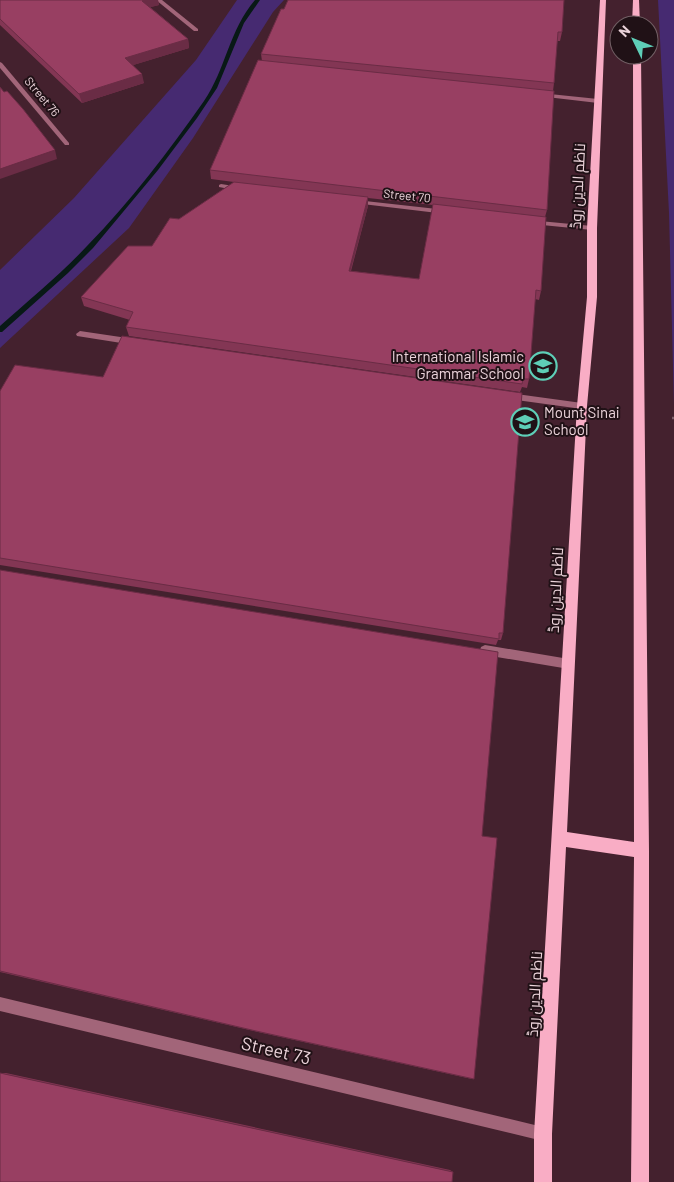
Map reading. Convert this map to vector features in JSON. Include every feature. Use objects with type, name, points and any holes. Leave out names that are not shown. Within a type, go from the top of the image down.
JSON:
[{"type":"main road","name":"ناظم الدین روڈ","points":[[543,1182],[543,1134],[582,406],[592,297],[592,228],[602,0]]},
{"type":"main road","points":[[636,0],[636,15]]},
{"type":"main road","points":[[636,65],[642,851],[640,1182]]},
{"type":"main road","points":[[559,838],[642,851]]},
{"type":"street","points":[[159,0],[196,30]]},
{"type":"street","name":"Street 76","points":[[0,64],[67,144]]},
{"type":"street","points":[[530,94],[598,102]]},
{"type":"street","points":[[221,186],[250,190]]},
{"type":"street","name":"Street 70","points":[[348,201],[455,213]]},
{"type":"street","points":[[523,221],[592,228]]},
{"type":"street","points":[[80,334],[139,342]]},
{"type":"street","points":[[503,395],[582,406]]},
{"type":"street","points":[[471,648],[569,664]]},
{"type":"street","name":"Street 73","points":[[0,1004],[543,1134]]},
{"type":"shaded area","points":[[237,0],[284,0],[273,12],[193,138],[129,228],[0,348],[0,270],[74,198],[196,60]]},
{"type":"shaded area","points":[[658,0],[674,0],[674,405],[669,213]]},
{"type":"building","points":[[0,0],[144,0],[142,1],[188,39],[125,58],[142,74],[79,94],[0,19]]},
{"type":"building","points":[[288,0],[564,0],[562,32],[558,32],[554,83],[261,54],[281,9],[284,9]]},
{"type":"building","points":[[258,60],[554,91],[547,210],[210,170]]},
{"type":"building","points":[[0,87],[4,92],[7,91],[23,109],[55,150],[0,169]]},
{"type":"building","points":[[234,182],[368,197],[349,271],[419,279],[433,204],[546,217],[541,291],[536,290],[529,379],[523,379],[522,384],[126,327],[133,312],[81,297],[128,246],[152,246],[170,218],[179,219]]},
{"type":"building","points":[[122,336],[522,393],[503,633],[499,633],[499,639],[0,558],[0,391],[15,365],[103,377]]},
{"type":"building","points":[[0,570],[498,652],[482,836],[497,838],[474,1079],[256,1031],[0,971]]},
{"type":"building","points":[[0,1073],[453,1172],[452,1182],[0,1182]]},
{"type":"waterway","points":[[0,330],[91,247],[156,168],[207,100],[220,75],[241,23],[258,0]]},
{"type":"place","name":"International Islamic Grammar School","points":[[543,366]]},
{"type":"place","name":"Mount Sinai School","points":[[525,422]]}]
